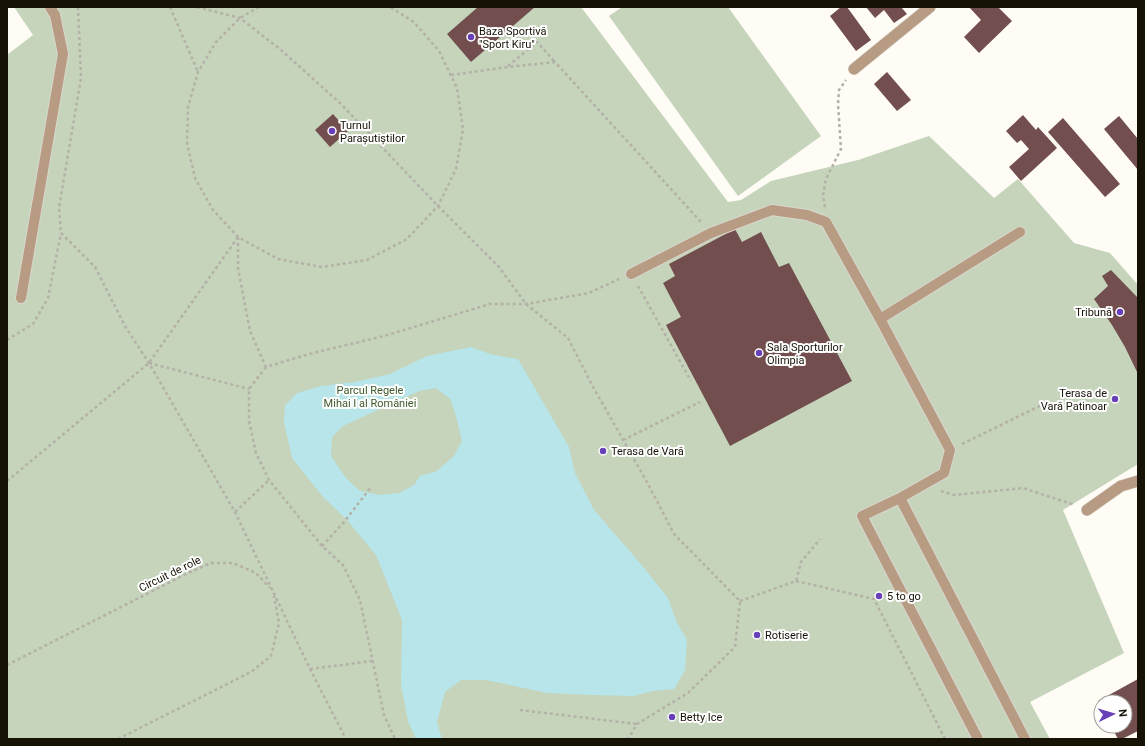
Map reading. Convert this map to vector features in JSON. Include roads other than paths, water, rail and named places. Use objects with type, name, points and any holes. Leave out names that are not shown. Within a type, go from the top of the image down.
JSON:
[{"type":"street","points":[[854,69],[930,7]]},
{"type":"street","points":[[1087,510],[1121,486],[1138,481]]},
{"type":"lane","points":[[21,298],[63,54],[55,15],[50,7]]},
{"type":"lane","points":[[631,274],[711,233],[772,210],[807,215],[826,222],[950,450],[944,473],[900,498],[862,516],[978,739]]},
{"type":"lane","points":[[880,319],[1020,232]]},
{"type":"lane","points":[[900,498],[1025,739]]},
{"type":"water","points":[[471,347],[493,355],[518,359],[569,447],[575,473],[594,510],[668,598],[677,623],[687,640],[685,670],[674,689],[653,691],[633,696],[593,695],[547,693],[486,680],[461,680],[445,692],[437,722],[442,739],[416,739],[408,721],[401,685],[402,620],[376,555],[347,520],[323,497],[292,458],[284,422],[285,405],[297,393],[321,386],[354,382],[390,374],[427,356]],"holes":[[[436,388],[450,399],[462,441],[454,456],[437,471],[420,476],[414,485],[399,493],[380,495],[360,491],[346,478],[331,456],[332,437],[343,426],[419,391]]]},
{"type":"place","name":"Baza Sportivă \"Sport Kiru\"","points":[[471,37]]},
{"type":"place","name":"Turnul Parașutiștilor","points":[[332,131]]},
{"type":"place","name":"Tribună","points":[[1120,312]]},
{"type":"place","name":"Sala Sporturilor Olimpia","points":[[759,353]]},
{"type":"place","name":"Terasa de Vară Patinoar","points":[[1115,399]]},
{"type":"place","name":"Terasa de Vară","points":[[603,451]]},
{"type":"place","name":"5 to go","points":[[879,596]]},
{"type":"place","name":"Rotiserie","points":[[757,635]]},
{"type":"place","name":"Betty Ice","points":[[672,717]]},
{"type":"park label","name":"Parcul Regele Mihai I al României","points":[[370,396]]}]
